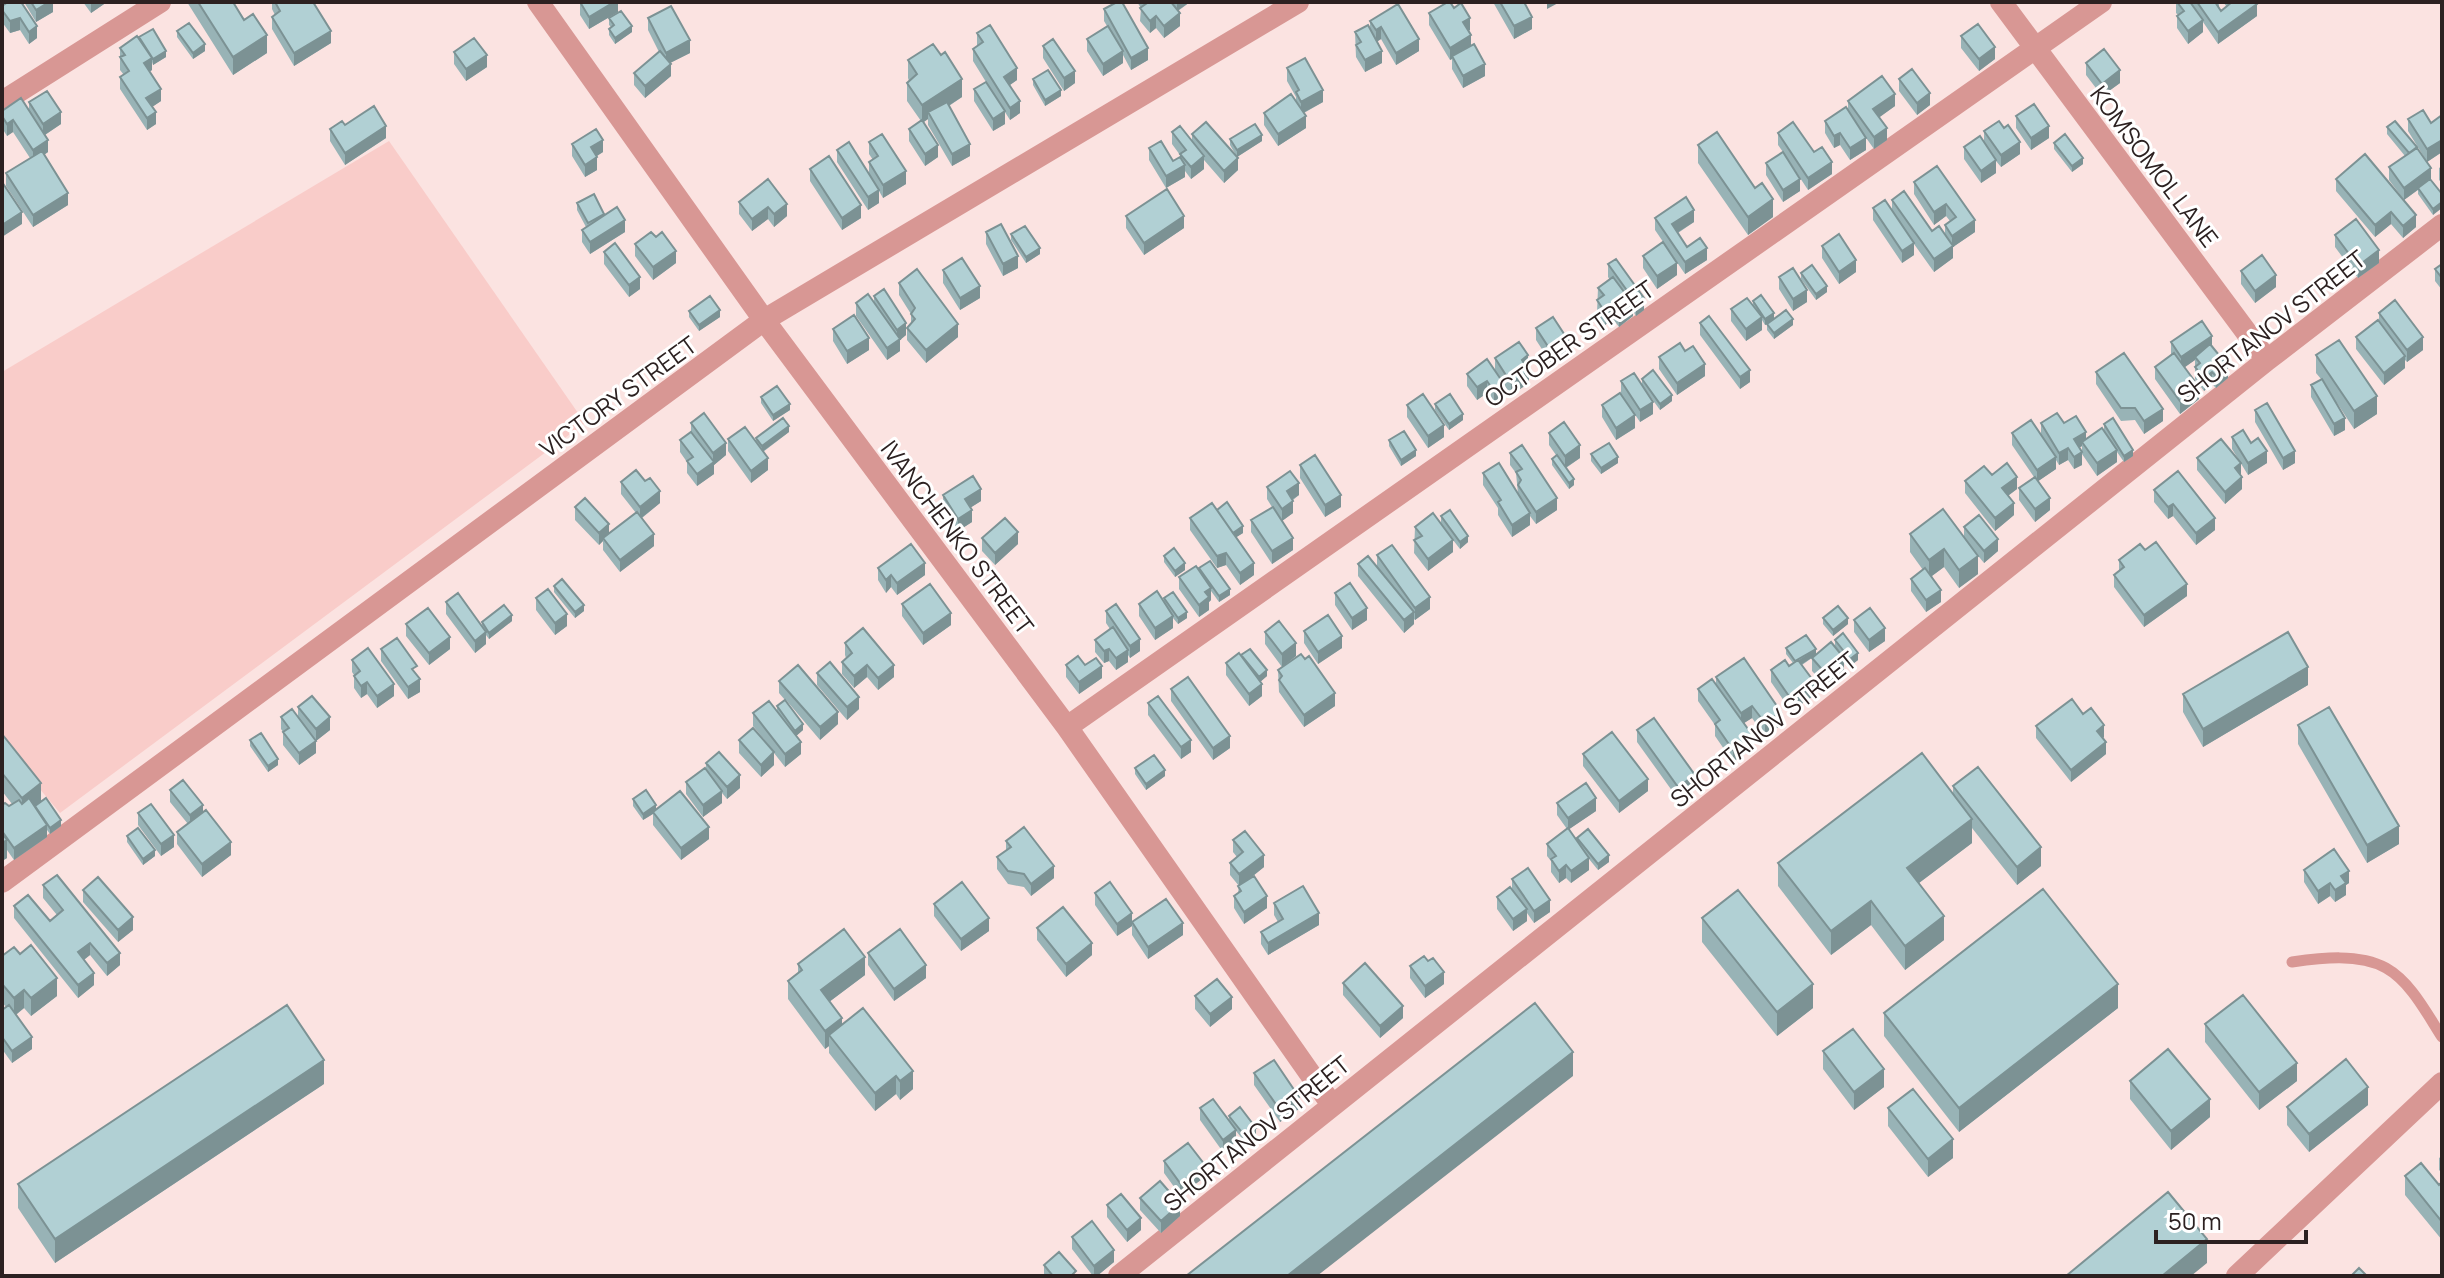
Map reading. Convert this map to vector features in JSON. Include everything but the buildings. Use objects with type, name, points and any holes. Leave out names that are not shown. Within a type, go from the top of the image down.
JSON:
[{"type":"street","points":[[2,102],[160,2]]},
{"type":"street","name":"IVANCHENKO STREET","points":[[538,2],[764,320],[1067,727],[1332,1105]]},
{"type":"street","name":"VICTORY STREET","points":[[2,882],[764,320],[1298,2]]},
{"type":"street","name":"KOMSOMOL LANE","points":[[2001,2],[2267,360]]},
{"type":"street","name":"OCTOBER STREET","points":[[1067,727],[2101,2]]},
{"type":"street","name":"SHORTANOV STREET","points":[[1119,1276],[2267,360],[2442,225]]},
{"type":"street","points":[[2237,1276],[2442,1083]]},
{"type":"lane","points":[[2292,962],[2327,957],[2386,968],[2410,989],[2442,1037]]},
{"type":"shaded area","points":[[389,141],[585,423],[60,813],[2,744],[2,372]]}]
